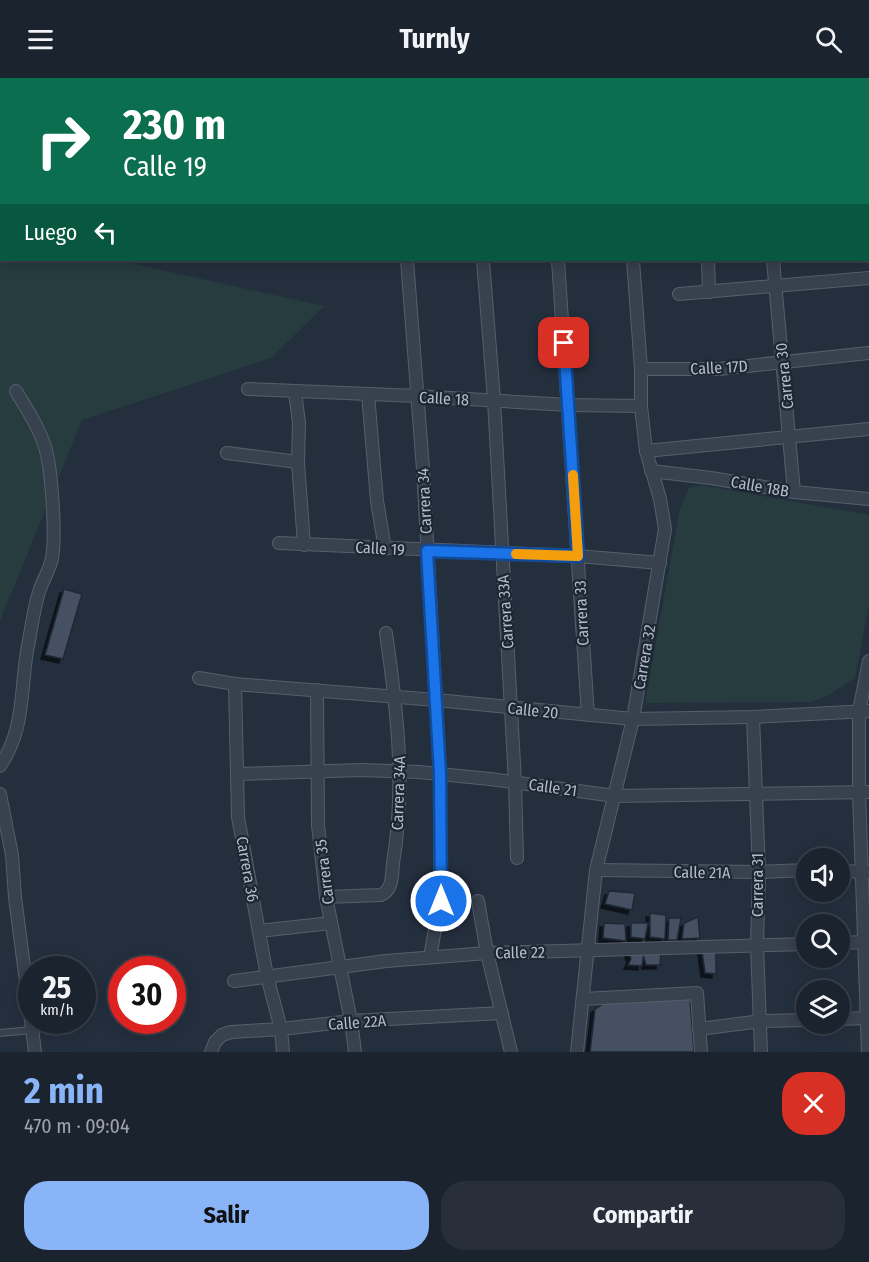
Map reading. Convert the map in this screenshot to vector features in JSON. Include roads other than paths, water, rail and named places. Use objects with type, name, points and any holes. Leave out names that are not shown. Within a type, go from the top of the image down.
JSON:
[{"type":"street","name":"Carrera 34","points":[[407,261],[440,773],[441,901],[430,957]]},
{"type":"street","name":"Carrera 33A","points":[[483,261],[494,400],[501,554],[516,782],[517,858]]},
{"type":"street","name":"Carrera 33","points":[[558,261],[588,716]]},
{"type":"street","name":"Carrera 32","points":[[577,1052],[596,870],[633,719],[664,529],[660,499],[646,451],[641,406],[641,369],[633,261]]},
{"type":"street","points":[[708,261],[709,292]]},
{"type":"street","name":"Carrera 30","points":[[773,261],[794,492]]},
{"type":"street","points":[[679,294],[869,278]]},
{"type":"street","name":"Calle 17D","points":[[641,369],[719,369],[869,353]]},
{"type":"street","name":"Calle 18","points":[[248,389],[569,405],[641,406]]},
{"type":"street","points":[[0,766],[12,747],[18,724],[27,653],[39,592],[51,560],[53,541],[49,465],[45,445],[36,424],[16,391]]},
{"type":"street","points":[[295,392],[299,423],[298,462],[304,545]]},
{"type":"street","points":[[368,394],[377,501],[385,549]]},
{"type":"street","points":[[646,451],[869,429]]},
{"type":"street","points":[[227,453],[298,462]]},
{"type":"street","name":"Calle 18B","points":[[651,471],[794,492],[869,500]]},
{"type":"street","name":"Calle 19","points":[[279,543],[578,556],[660,563]]},
{"type":"street","name":"Carrera 34A","points":[[326,897],[381,895],[386,893],[389,887],[396,850],[401,772],[395,697],[386,633]]},
{"type":"street","points":[[868,1052],[864,711],[869,661]]},
{"type":"street","name":"Calle 20","points":[[199,678],[235,684],[633,719],[753,717],[864,711]]},
{"type":"street","name":"Carrera 36","points":[[235,684],[238,817],[267,976],[281,1029],[283,1052]]},
{"type":"street","name":"Carrera 35","points":[[317,690],[318,825],[326,897],[355,1052]]},
{"type":"street","name":"Carrera 31","points":[[753,717],[759,872],[757,945],[761,1052]]},
{"type":"street","name":"Calle 21","points":[[237,774],[361,770],[440,773],[615,796],[864,793]]},
{"type":"street","points":[[0,794],[12,855],[23,956]]},
{"type":"street","name":"Calle 21A","points":[[596,870],[796,870]]},
{"type":"street","points":[[850,872],[866,872]]},
{"type":"street","points":[[478,901],[486,953],[511,1052]]},
{"type":"street","points":[[260,931],[331,923]]},
{"type":"street","points":[[850,943],[865,942]]},
{"type":"street","name":"Calle 22","points":[[234,981],[340,969],[386,961],[486,953],[796,944]]},
{"type":"street","points":[[583,999],[697,993],[701,1052]]},
{"type":"street","name":"Calle 22A","points":[[213,1047],[222,1035],[231,1032],[351,1021],[502,1013]]},
{"type":"street","points":[[850,1019],[866,1018]]},
{"type":"street","points":[[699,1029],[761,1021],[796,1020]]},
{"type":"street","points":[[33,1034],[35,1052]]},
{"type":"lane","points":[[0,1033],[18,1031]]}]
